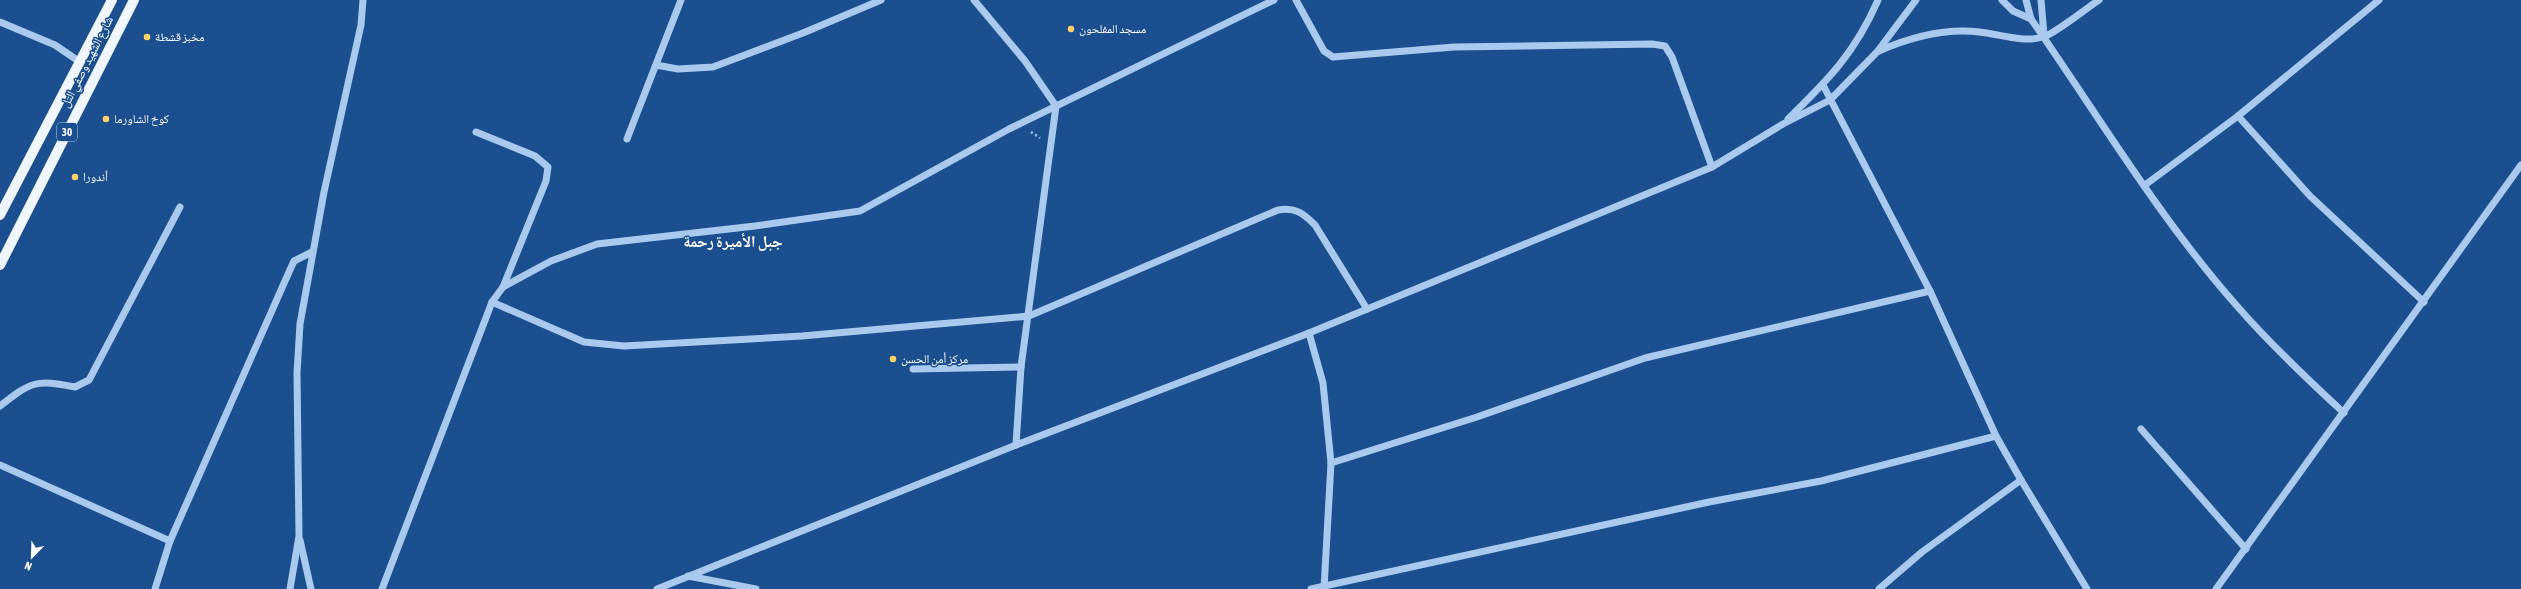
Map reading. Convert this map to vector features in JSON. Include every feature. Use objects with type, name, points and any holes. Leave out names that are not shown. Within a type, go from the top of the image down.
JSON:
[{"type":"main road","name":"شارع الشهيد وصفي التل","points":[[0,215],[112,0]]},
{"type":"main road","points":[[132,3],[140,0]]},
{"type":"main road","name":"شارع الشهيد وصفي التل","points":[[0,265],[132,3]]},
{"type":"street","points":[[626,139],[681,0]]},
{"type":"street","points":[[656,65],[678,69],[713,67],[803,33],[881,0]]},
{"type":"street","points":[[974,0],[1025,60],[1056,106],[1021,367],[1016,445]]},
{"type":"street","points":[[503,287],[551,261],[597,244],[762,225],[860,211],[1009,129],[1274,0]]},
{"type":"street","points":[[1296,0],[1324,51],[1333,57],[1454,47],[1652,44],[1665,46],[1672,57],[1712,167]]},
{"type":"street","points":[[1783,124],[1823,85],[1861,37],[1878,0]]},
{"type":"street","points":[[657,589],[863,508],[1016,445],[1309,333],[1712,167],[1783,124],[1830,100],[1877,52],[1916,0]]},
{"type":"street","points":[[2002,0],[2013,11],[2031,19]]},
{"type":"street","points":[[2026,0],[2031,19],[2145,186],[2237,306],[2289,361],[2344,413]]},
{"type":"street","points":[[2041,0],[2044,37]]},
{"type":"street","points":[[1877,52],[1901,41],[1926,34],[1953,31],[2027,38],[2044,37],[2099,0]]},
{"type":"street","points":[[2145,186],[2238,116],[2379,0]]},
{"type":"street","points":[[290,589],[299,536],[297,373],[300,324],[312,252],[361,25],[363,1]]},
{"type":"street","points":[[0,22],[55,44],[80,62]]},
{"type":"street","points":[[1823,85],[1930,291],[1996,436],[2087,589]]},
{"type":"street","points":[[2238,116],[2310,196],[2424,302]]},
{"type":"street","points":[[382,589],[492,302],[503,287],[546,182],[548,167],[535,156],[476,132]]},
{"type":"street","points":[[2216,589],[2424,302],[2521,165]]},
{"type":"street","points":[[0,406],[27,385],[52,382],[75,387],[89,380],[180,207]]},
{"type":"street","points":[[492,302],[584,342],[624,346],[802,336],[1029,316],[1278,210],[1294,208],[1304,214],[1315,225],[1367,309]]},
{"type":"street","points":[[155,589],[170,541],[294,261],[312,252]]},
{"type":"street","points":[[1331,463],[1477,417],[1645,358],[1930,291]]},
{"type":"street","points":[[1309,333],[1323,383],[1331,463],[1323,588]]},
{"type":"street","points":[[913,369],[1021,367]]},
{"type":"street","points":[[2140,429],[2246,549]]},
{"type":"street","points":[[1311,589],[1323,588],[1709,502],[1821,481],[1996,436]]},
{"type":"street","points":[[0,465],[170,541]]},
{"type":"street","points":[[1879,589],[1922,552],[2021,480]]},
{"type":"street","points":[[299,536],[311,589]]},
{"type":"street","points":[[688,576],[756,589]]},
{"type":"path","points":[[1009,129],[1035,133],[1051,148]]},
{"type":"place","name":"مسجد المفلحون","points":[[1071,29]]},
{"type":"place","name":"مخبز قشطة","points":[[147,37]]},
{"type":"place","name":"كوخ الشاورما","points":[[106,119]]},
{"type":"place","name":"أندورا","points":[[75,177]]},
{"type":"place","name":"مركز أمن الحسن","points":[[893,359]]},
{"type":"district","name":"جبل الأميرة رحمة","points":[[733,241]]}]
